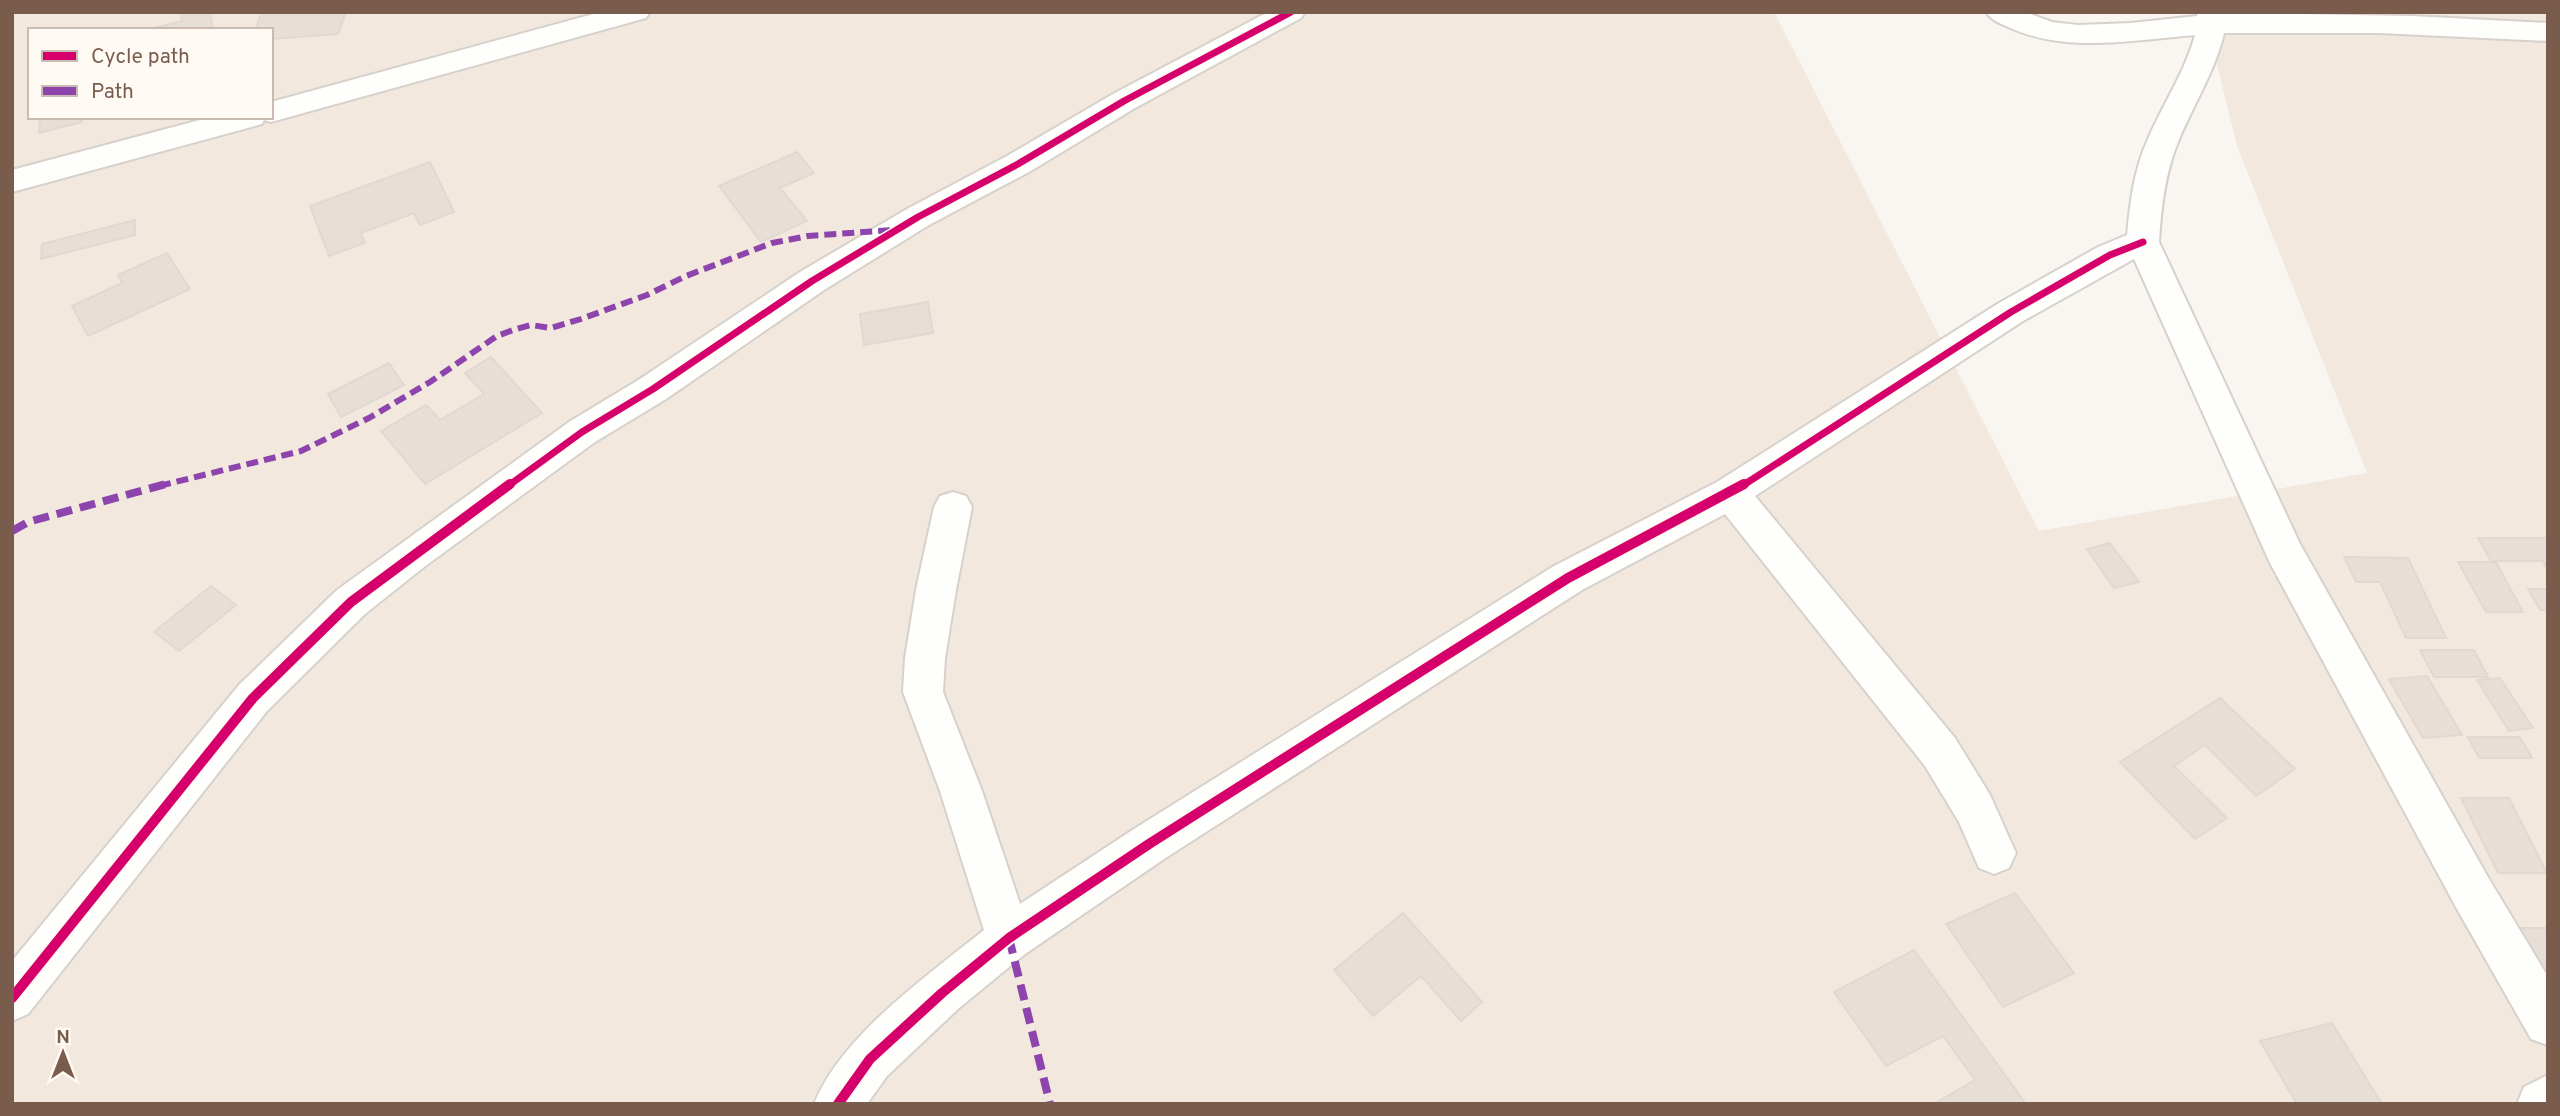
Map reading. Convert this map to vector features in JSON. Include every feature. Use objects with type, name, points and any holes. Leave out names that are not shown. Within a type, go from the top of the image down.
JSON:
[{"type":"street","points":[[273,111],[636,12]]},
{"type":"street","points":[[12,998],[253,698],[351,603],[410,556],[582,432],[653,389],[812,281],[918,217],[1018,164],[1124,101],[1291,12]]},
{"type":"street","points":[[2000,12],[2036,30],[2089,35],[2212,18],[2409,23],[2548,32]]},
{"type":"street","points":[[2212,18],[2189,87],[2162,142],[2146,191],[2143,242],[2284,552],[2548,1022]]},
{"type":"street","points":[[12,181],[244,119]]},
{"type":"street","points":[[838,1104],[870,1059],[942,993],[1009,938],[1149,844],[1568,578],[1730,493],[2011,312],[2110,254],[2143,242]]},
{"type":"street","points":[[1730,493],[1940,752],[1975,809],[1994,853]]},
{"type":"street","points":[[953,507],[936,590],[923,692],[961,791],[1009,938]]},
{"type":"street","points":[[2541,1104],[2548,1100]]},
{"type":"shaded area","points":[[12,12],[1774,12],[2039,531],[2367,473],[2237,146],[2204,12],[2548,12],[2548,1104],[12,1104]]},
{"type":"building","points":[[181,12],[210,12],[213,28],[155,28],[182,21]]},
{"type":"building","points":[[262,12],[346,12],[338,34],[273,39],[273,28],[256,28]]},
{"type":"building","points":[[40,119],[82,119],[82,122],[39,133]]},
{"type":"building","points":[[797,152],[814,173],[780,188],[807,221],[761,242],[719,186]]},
{"type":"building","points":[[430,162],[454,212],[420,225],[414,213],[361,233],[365,243],[329,256],[310,206]]},
{"type":"building","points":[[135,220],[135,235],[41,259],[42,244]]},
{"type":"building","points":[[167,253],[190,289],[88,336],[72,306],[122,283],[118,275]]},
{"type":"building","points":[[928,302],[933,333],[864,345],[860,314]]},
{"type":"building","points":[[491,357],[542,413],[425,484],[381,431],[426,405],[440,420],[484,394],[465,373]]},
{"type":"building","points":[[389,363],[404,385],[341,417],[328,394]]},
{"type":"building","points":[[2478,538],[2548,538],[2548,570],[2543,561],[2491,561]]},
{"type":"building","points":[[2110,543],[2139,582],[2114,588],[2087,549]]},
{"type":"building","points":[[2344,557],[2408,558],[2446,638],[2406,638],[2380,582],[2356,582]]},
{"type":"building","points":[[2458,562],[2496,562],[2523,612],[2486,612]]},
{"type":"building","points":[[211,586],[236,605],[179,651],[154,632]]},
{"type":"building","points":[[2528,589],[2548,589],[2548,610],[2540,610]]},
{"type":"building","points":[[2420,650],[2474,650],[2488,677],[2434,677]]},
{"type":"building","points":[[2427,676],[2462,735],[2423,738],[2389,679]]},
{"type":"building","points":[[2500,678],[2533,728],[2509,731],[2477,680]]},
{"type":"building","points":[[2220,698],[2295,769],[2256,796],[2205,745],[2174,766],[2227,818],[2195,839],[2120,762]]},
{"type":"building","points":[[2468,737],[2520,737],[2532,758],[2479,758]]},
{"type":"building","points":[[2461,798],[2509,798],[2547,873],[2498,873]]},
{"type":"building","points":[[2015,893],[2074,973],[2003,1007],[1946,924]]},
{"type":"building","points":[[1403,913],[1482,1002],[1461,1021],[1421,976],[1373,1016],[1334,970]]},
{"type":"building","points":[[2518,928],[2548,928],[2548,990]]},
{"type":"building","points":[[1914,950],[2026,1104],[1934,1104],[1975,1080],[1943,1036],[1886,1066],[1834,992]]},
{"type":"building","points":[[2332,1023],[2382,1104],[2297,1104],[2260,1041]]},
{"type":"marked path","points":[[12,531],[28,522],[100,500],[301,451],[369,418],[430,382],[497,336],[513,330],[531,325],[551,328],[581,319],[647,295],[686,276],[772,243],[808,236],[892,230]]},
{"type":"marked path","points":[[1009,938],[1050,1104]]},
{"type":"cycle path","points":[[12,998],[253,698],[351,602],[410,556],[582,432],[653,389],[812,281],[918,217],[1018,164],[1124,101],[1291,12]]},
{"type":"cycle path","points":[[838,1104],[870,1059],[942,993],[1009,938],[1149,844],[1568,578],[1730,493],[2011,312],[2110,255],[2143,242]]}]
